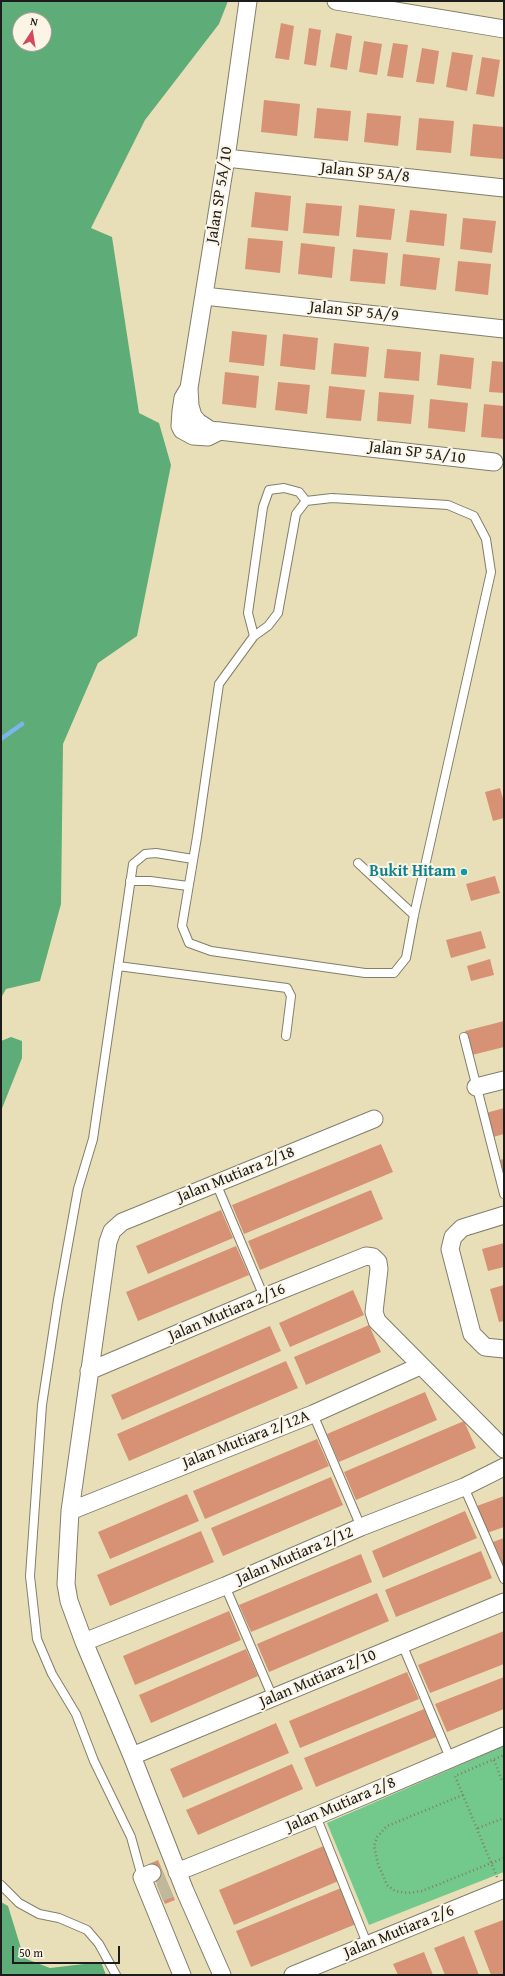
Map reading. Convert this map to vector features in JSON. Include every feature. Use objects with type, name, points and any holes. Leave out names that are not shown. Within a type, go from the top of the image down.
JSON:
[{"type":"street","name":"Jalan SP 5A/10","points":[[248,1],[226,158],[204,296],[188,388],[181,411],[180,426],[182,430],[193,436],[208,437],[220,431],[494,462]]},
{"type":"street","points":[[336,1],[504,28]]},
{"type":"street","name":"Jalan SP 5A/8","points":[[226,158],[504,188]]},
{"type":"street","name":"Jalan SP 5A/9","points":[[204,296],[504,329]]},
{"type":"street","points":[[476,1087],[504,1080]]},
{"type":"street","name":"Jalan Mutiara 2/18","points":[[89,1371],[108,1242],[112,1231],[122,1222],[374,1119]]},
{"type":"street","points":[[504,1215],[462,1228],[453,1237],[450,1249],[472,1334],[485,1347],[504,1348]]},
{"type":"street","name":"Jalan Mutiara 2/16","points":[[89,1371],[264,1297],[366,1256],[373,1257],[378,1262],[374,1312],[377,1321],[420,1366]]},
{"type":"street","points":[[420,1366],[504,1449]]},
{"type":"street","name":"Jalan Mutiara 2/12A","points":[[70,1511],[313,1414],[420,1366]]},
{"type":"street","points":[[89,1371],[70,1511],[66,1584],[69,1601],[84,1642],[132,1756],[164,1884],[182,1975]]},
{"type":"street","name":"Jalan Mutiara 2/12","points":[[84,1642],[225,1586],[361,1527],[464,1487],[504,1467]]},
{"type":"street","name":"Jalan Mutiara 2/10","points":[[132,1756],[504,1602]]},
{"type":"street","name":"Jalan Mutiara 2/8","points":[[164,1884],[316,1816],[504,1736]]},
{"type":"street","points":[[164,1884],[222,1975]]},
{"type":"street","name":"Jalan Mutiara 2/6","points":[[293,1975],[504,1890]]},
{"type":"lane","points":[[254,636],[248,613],[263,507],[269,490],[284,488],[299,492],[306,501]]},
{"type":"lane","points":[[332,498],[448,505],[474,516],[486,539],[491,572],[414,915],[406,958],[394,973],[365,974],[212,951],[189,943],[182,926],[219,684],[254,636],[268,626],[278,613],[296,514],[306,501],[332,498]]},
{"type":"lane","points":[[164,1884],[131,1837],[94,1761],[76,1714],[52,1674],[38,1639],[30,1576],[42,1405],[58,1300],[78,1189],[94,1139],[133,864],[145,854],[156,853],[193,858]]},
{"type":"lane","points":[[358,863],[414,915]]},
{"type":"lane","points":[[130,881],[150,881],[188,886]]},
{"type":"lane","points":[[118,966],[287,988],[291,996],[286,1036]]},
{"type":"lane","points":[[464,1037],[504,1194]]},
{"type":"lane","points":[[216,1183],[264,1297]]},
{"type":"lane","points":[[313,1414],[361,1527]]},
{"type":"lane","points":[[464,1487],[504,1579]]},
{"type":"lane","points":[[225,1586],[273,1698]]},
{"type":"lane","points":[[402,1644],[450,1758]]},
{"type":"lane","points":[[316,1816],[368,1946]]},
{"type":"lane","points":[[1,1885],[19,1903],[39,1914],[59,1918],[87,1930],[99,1944],[116,1975]]},
{"type":"path","points":[[504,1755],[455,1776],[478,1828],[491,1864],[504,1890]]},
{"type":"path","points":[[494,1760],[502,1781]]},
{"type":"path","points":[[463,1795],[387,1826],[378,1837],[374,1846],[378,1864],[387,1885],[395,1891],[408,1893],[422,1891],[504,1858]]},
{"type":"path","points":[[478,1828],[504,1818]]},
{"type":"green space","points":[[1,1],[228,1],[219,24],[145,120],[91,228],[112,237],[139,413],[159,423],[171,465],[137,636],[98,663],[63,744],[61,904],[40,981],[6,989],[1,998]]},
{"type":"green space","points":[[11,1037],[22,1041],[22,1058],[1,1111],[1,1041]]},
{"type":"green space","points":[[504,1746],[504,1872],[369,1925],[327,1823]]},
{"type":"green space","points":[[1,1902],[8,1906],[24,1958],[50,1968],[101,1962],[106,1975],[1,1975]]},
{"type":"building","points":[[281,23],[294,26],[289,60],[275,58]]},
{"type":"building","points":[[309,28],[321,30],[316,66],[304,64]]},
{"type":"building","points":[[336,33],[352,36],[347,70],[330,67]]},
{"type":"building","points":[[364,41],[382,44],[377,75],[359,72]]},
{"type":"building","points":[[393,43],[408,45],[403,78],[387,76]]},
{"type":"building","points":[[422,48],[439,51],[434,84],[416,82]]},
{"type":"building","points":[[452,52],[473,55],[467,91],[446,87]]},
{"type":"building","points":[[482,57],[500,60],[494,97],[476,94]]},
{"type":"building","points":[[264,100],[300,104],[297,136],[261,132]]},
{"type":"building","points":[[317,108],[351,111],[348,141],[314,138]]},
{"type":"building","points":[[367,113],[401,116],[398,146],[364,142]]},
{"type":"building","points":[[419,118],[454,121],[451,153],[416,150]]},
{"type":"building","points":[[473,124],[504,127],[503,159],[470,156]]},
{"type":"building","points":[[255,192],[291,196],[288,231],[251,227]]},
{"type":"building","points":[[306,203],[342,206],[339,236],[303,233]]},
{"type":"building","points":[[359,205],[395,209],[391,240],[356,237]]},
{"type":"building","points":[[410,210],[447,214],[444,246],[406,242]]},
{"type":"building","points":[[463,218],[496,221],[492,253],[460,249]]},
{"type":"building","points":[[248,238],[283,241],[280,273],[245,269]]},
{"type":"building","points":[[301,243],[335,247],[332,278],[298,274]]},
{"type":"building","points":[[353,249],[388,253],[385,284],[350,281]]},
{"type":"building","points":[[403,254],[440,258],[436,290],[400,286]]},
{"type":"building","points":[[458,261],[491,264],[488,295],[455,291]]},
{"type":"building","points":[[232,331],[267,335],[264,366],[229,362]]},
{"type":"building","points":[[283,334],[318,338],[315,370],[280,366]]},
{"type":"building","points":[[334,343],[369,347],[366,377],[331,374]]},
{"type":"building","points":[[387,349],[421,352],[419,381],[384,378]]},
{"type":"building","points":[[440,354],[474,358],[471,389],[437,385]]},
{"type":"building","points":[[492,361],[504,362],[504,393],[489,392]]},
{"type":"building","points":[[225,372],[259,376],[256,408],[222,404]]},
{"type":"building","points":[[278,382],[310,385],[307,414],[275,410]]},
{"type":"building","points":[[329,386],[365,390],[361,421],[326,418]]},
{"type":"building","points":[[379,392],[414,395],[411,424],[377,421]]},
{"type":"building","points":[[430,399],[468,403],[465,432],[428,428]]},
{"type":"building","points":[[484,404],[504,406],[504,439],[481,437]]},
{"type":"building","points":[[500,788],[504,802],[504,818],[493,821],[485,792]]},
{"type":"building","points":[[495,876],[500,893],[471,901],[466,884]]},
{"type":"building","points":[[481,931],[486,948],[451,958],[446,940]]},
{"type":"building","points":[[490,959],[494,975],[471,981],[467,966]]},
{"type":"building","points":[[504,1021],[504,1047],[472,1055],[465,1031]]},
{"type":"building","points":[[504,1108],[504,1134],[493,1137],[486,1113]]},
{"type":"building","points":[[381,1144],[393,1172],[244,1234],[232,1205]]},
{"type":"building","points":[[504,1159],[504,1174],[500,1160]]},
{"type":"building","points":[[371,1190],[383,1219],[260,1270],[248,1241]]},
{"type":"building","points":[[221,1210],[233,1238],[148,1274],[136,1246]]},
{"type":"building","points":[[504,1243],[504,1267],[488,1271],[482,1249]]},
{"type":"building","points":[[236,1246],[249,1275],[138,1321],[126,1292]]},
{"type":"building","points":[[504,1285],[504,1321],[499,1322],[490,1289]]},
{"type":"building","points":[[353,1290],[364,1315],[290,1347],[279,1323]]},
{"type":"building","points":[[369,1325],[381,1352],[306,1385],[294,1357]]},
{"type":"building","points":[[270,1326],[281,1351],[122,1420],[111,1395]]},
{"type":"building","points":[[286,1361],[298,1388],[129,1461],[117,1434]]},
{"type":"building","points":[[425,1392],[437,1420],[339,1462],[327,1434]]},
{"type":"building","points":[[464,1421],[476,1448],[356,1500],[344,1472]]},
{"type":"building","points":[[317,1439],[329,1466],[205,1519],[193,1491]]},
{"type":"building","points":[[331,1477],[343,1505],[223,1556],[211,1528]]},
{"type":"building","points":[[187,1494],[199,1521],[110,1559],[98,1532]]},
{"type":"building","points":[[504,1496],[504,1527],[487,1533],[477,1506]]},
{"type":"building","points":[[465,1511],[477,1538],[383,1578],[372,1551]]},
{"type":"building","points":[[201,1531],[214,1562],[110,1606],[97,1575]]},
{"type":"building","points":[[504,1538],[504,1572],[490,1543]]},
{"type":"building","points":[[481,1551],[492,1578],[396,1617],[385,1590]]},
{"type":"building","points":[[361,1554],[372,1582],[251,1632],[239,1605]]},
{"type":"building","points":[[377,1593],[389,1621],[269,1672],[257,1644]]},
{"type":"building","points":[[229,1611],[241,1640],[135,1685],[123,1656]]},
{"type":"building","points":[[504,1631],[504,1664],[430,1693],[418,1665]]},
{"type":"building","points":[[246,1649],[258,1676],[151,1723],[139,1695]]},
{"type":"building","points":[[407,1672],[419,1699],[300,1748],[289,1721]]},
{"type":"building","points":[[504,1677],[504,1709],[447,1732],[435,1704]]},
{"type":"building","points":[[424,1709],[436,1737],[316,1787],[304,1758]]},
{"type":"building","points":[[276,1723],[289,1753],[183,1798],[170,1769]]},
{"type":"building","points":[[292,1764],[303,1789],[198,1835],[186,1810]]},
{"type":"building","points":[[326,1845],[341,1880],[234,1925],[219,1890]]},
{"type":"building","points":[[158,1860],[175,1900],[165,1904],[149,1864]]},
{"type":"building","points":[[341,1888],[356,1924],[251,1967],[236,1931]]},
{"type":"building","points":[[503,1920],[504,1975],[491,1975],[474,1931]]},
{"type":"building","points":[[464,1936],[479,1975],[445,1975],[434,1948]]},
{"type":"building","points":[[424,1952],[433,1975],[398,1975],[393,1964]]},
{"type":"waterway","points":[[1,739],[22,724]]},
{"type":"tunnel","points":[[155,1879],[164,1875]]},
{"type":"tunnel","points":[[160,1893],[170,1889]]},
{"type":"place","name":"Bukit Hitam","points":[[464,872]]}]
